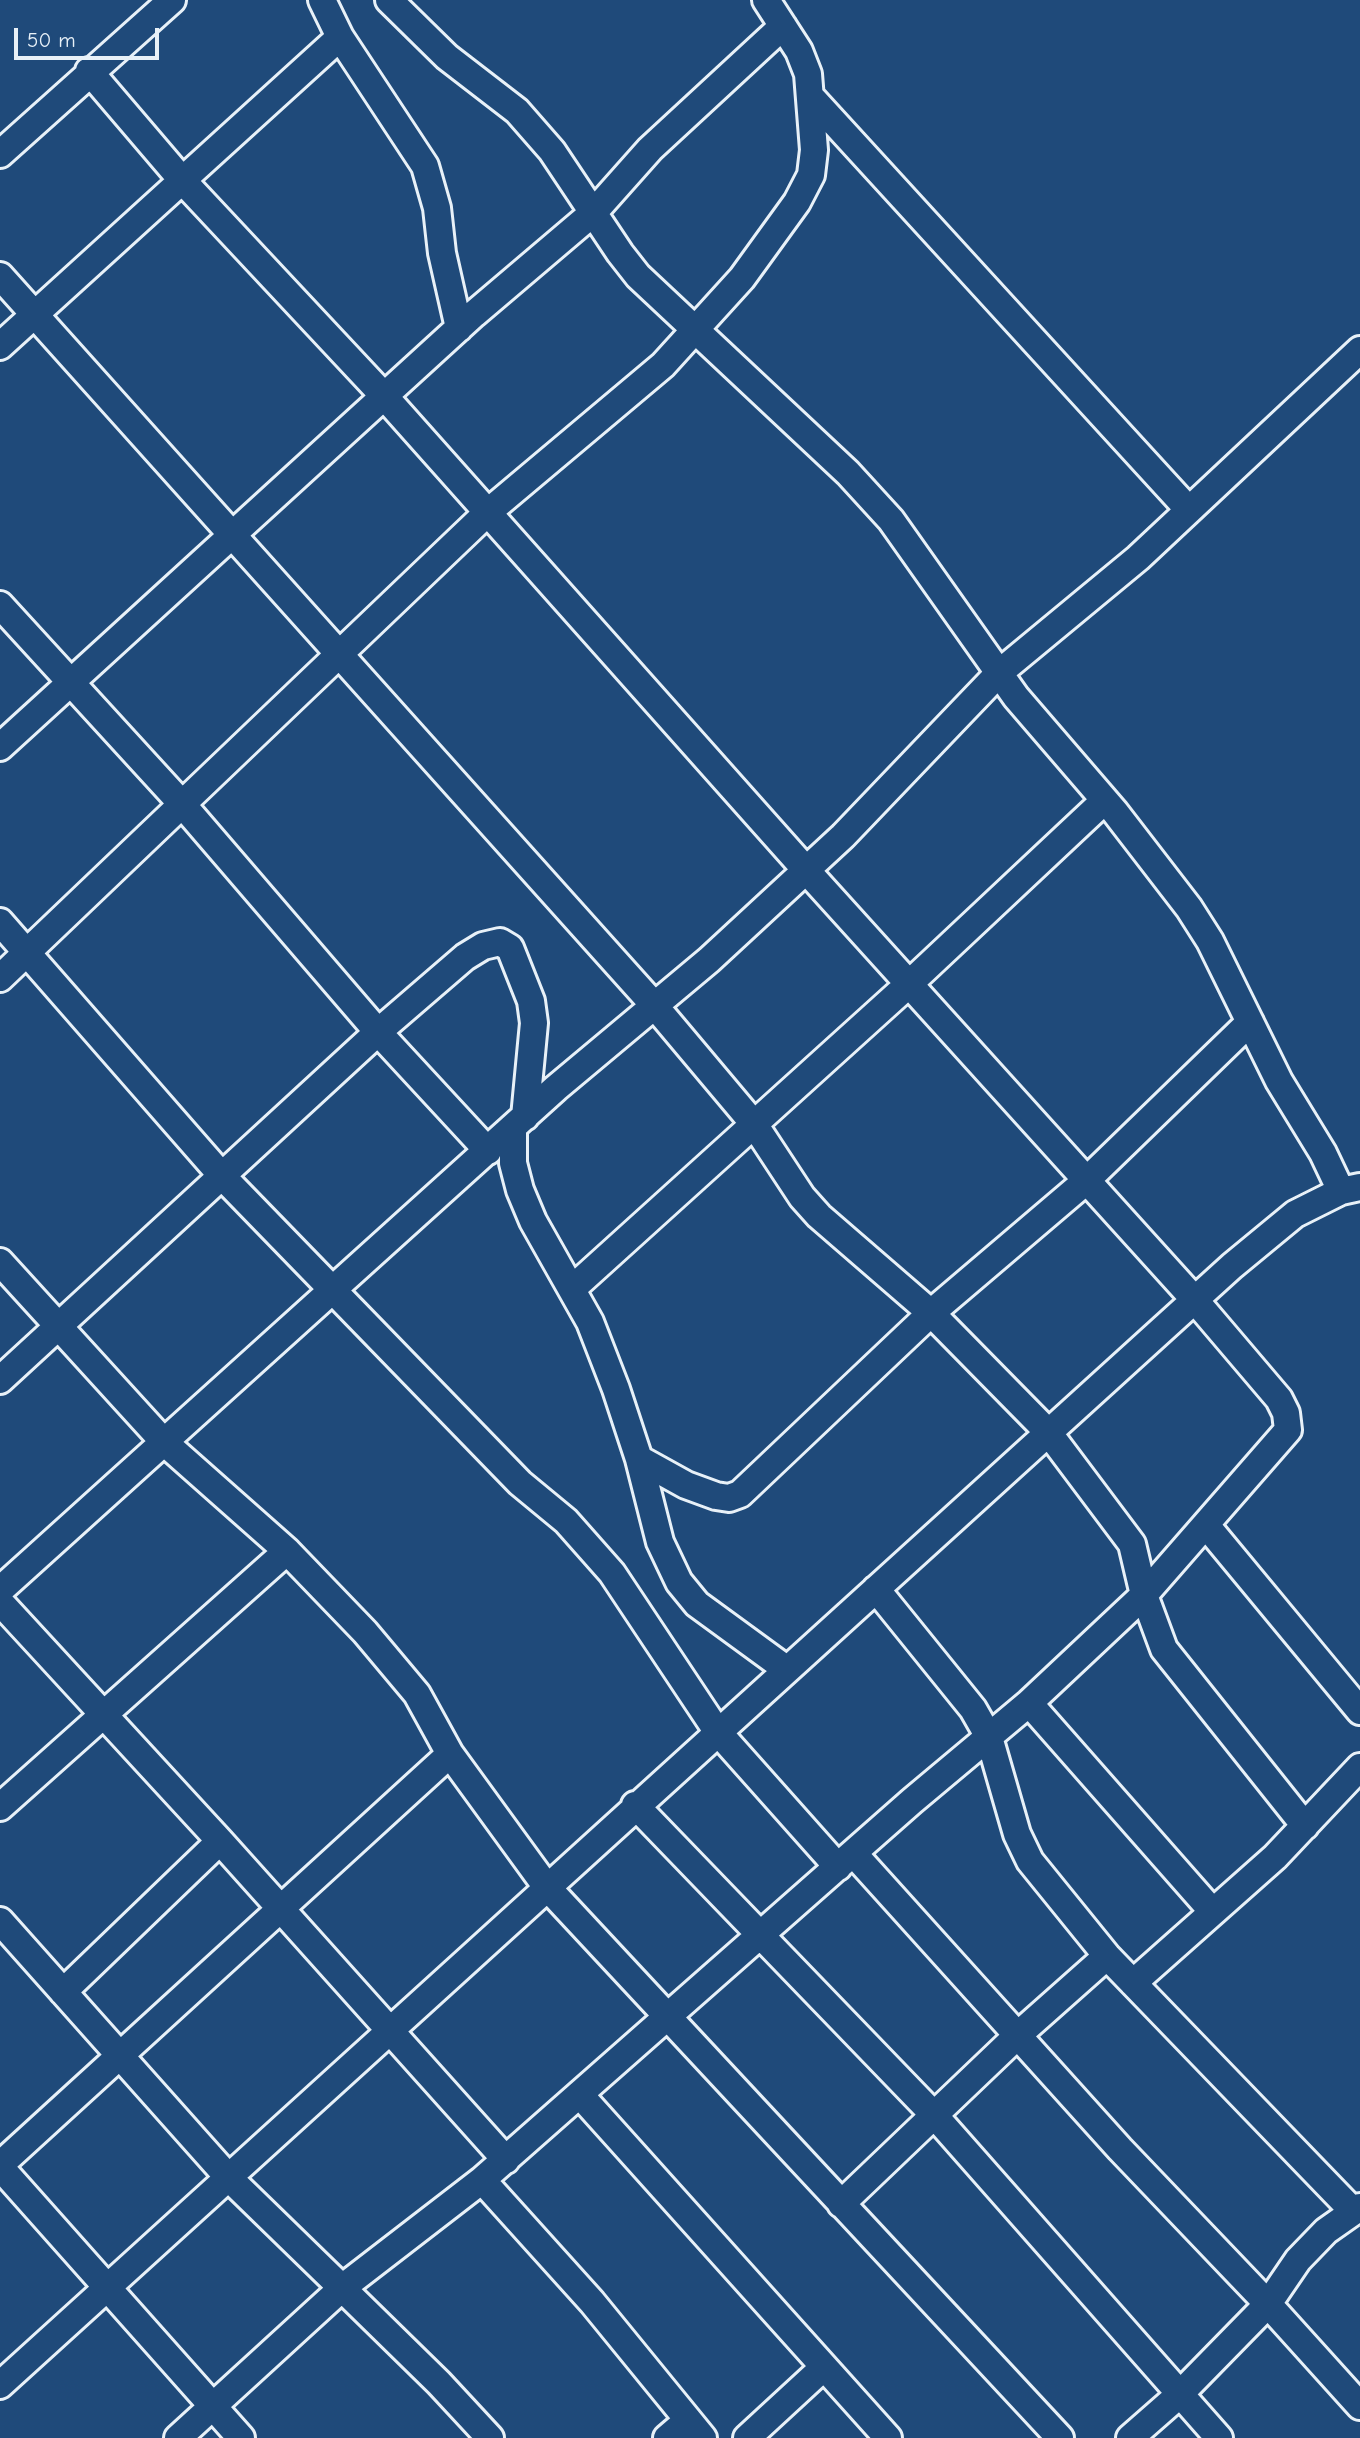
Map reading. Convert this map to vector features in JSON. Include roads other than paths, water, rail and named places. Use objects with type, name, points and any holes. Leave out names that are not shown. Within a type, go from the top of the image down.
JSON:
[{"type":"street","points":[[0,154],[89,71],[172,0]]},
{"type":"street","points":[[322,0],[340,37],[425,166],[437,208],[442,253],[459,328]]},
{"type":"street","points":[[0,2385],[635,1805],[1194,1300],[1295,1214],[1350,1189],[1323,1153],[1279,1081],[1210,941],[1189,908],[1104,801],[1016,697],[872,498],[638,276],[552,151],[517,111],[447,57],[388,0]]},
{"type":"street","points":[[0,978],[487,513],[663,365],[743,278],[797,202],[811,175],[814,150],[808,74],[799,51],[766,0]]},
{"type":"street","points":[[0,747],[70,680],[459,328],[594,212],[650,149],[783,26]]},
{"type":"street","points":[[0,346],[340,37]]},
{"type":"street","points":[[89,71],[182,180],[385,397],[1194,1300],[1279,1399],[1286,1413],[1288,1430],[1144,1595],[1028,1703],[506,2160],[342,2288],[178,2438]]},
{"type":"street","points":[[812,98],[1189,510]]},
{"type":"street","points":[[0,276],[230,536],[340,653],[654,1005],[754,1124],[802,1197],[819,1216],[931,1313],[1048,1432],[1132,1544],[1144,1595],[1164,1648],[1306,1826]]},
{"type":"street","points":[[0,1590],[519,1123],[709,960],[806,870],[945,732],[999,673],[1138,558],[1360,349]]},
{"type":"street","points":[[0,606],[182,804],[378,1032],[488,1152]]},
{"type":"street","points":[[573,1288],[909,984],[1104,801]]},
{"type":"street","points":[[0,922],[223,1177],[520,1483],[566,1521],[612,1573],[718,1731],[1018,2035],[1120,2149],[1268,2304],[1360,2406]]},
{"type":"street","points":[[0,1380],[378,1032],[465,957],[483,946],[500,942],[510,948],[531,1000],[534,1023],[513,1163],[520,1191],[533,1221],[573,1288],[617,1389],[639,1459],[660,1542],[679,1582],[697,1604],[786,1669]]},
{"type":"street","points":[[639,1459],[686,1485],[716,1496],[729,1498],[740,1493],[931,1313],[1086,1181],[1250,1023]]},
{"type":"street","points":[[0,1262],[164,1441],[288,1551],[365,1632],[416,1694],[450,1754],[546,1886],[1060,2438]]},
{"type":"street","points":[[1206,1525],[1360,1711]]},
{"type":"street","points":[[0,1807],[102,1713],[288,1551]]},
{"type":"street","points":[[876,1589],[973,1709],[989,1737],[1017,1834],[1030,1861],[1107,1956],[1357,2209],[1326,2231],[1298,2260],[1268,2304],[1179,2395],[1130,2438]]},
{"type":"street","points":[[0,1602],[220,1841],[388,2032],[506,2160]]},
{"type":"street","points":[[1028,1703],[1213,1912]]},
{"type":"street","points":[[241,2438],[0,2166],[118,2054],[450,1754]]},
{"type":"street","points":[[1133,1983],[1306,1826],[1360,1767]]},
{"type":"street","points":[[635,1805],[935,2116],[1219,2438]]},
{"type":"street","points":[[63,1992],[220,1841]]},
{"type":"street","points":[[0,1921],[229,2178],[439,2382],[490,2438]]},
{"type":"street","points":[[842,2204],[1018,2035],[1107,1956]]},
{"type":"street","points":[[581,2096],[888,2438]]},
{"type":"street","points":[[482,2180],[592,2302],[696,2429],[667,2438]]},
{"type":"street","points":[[747,2438],[824,2367]]}]
